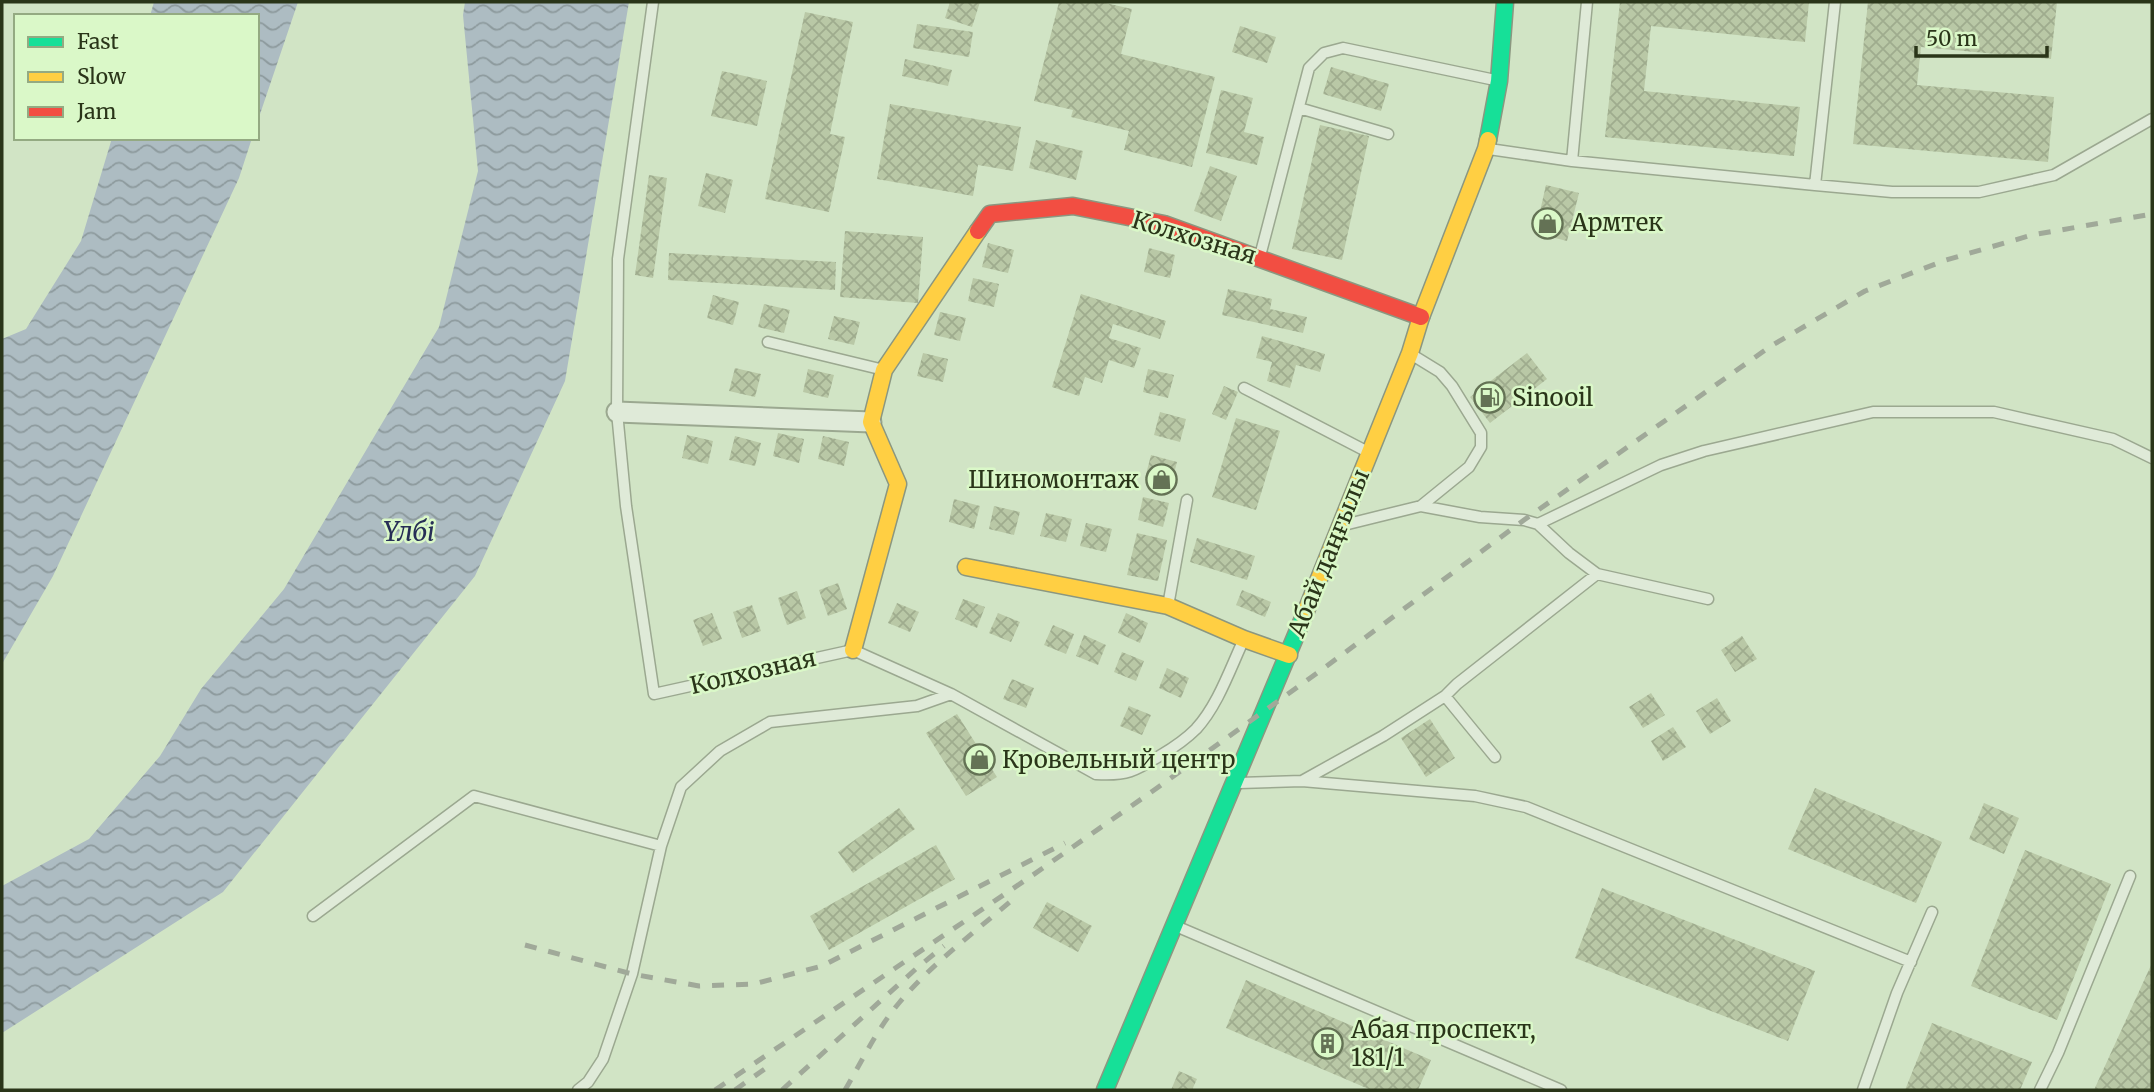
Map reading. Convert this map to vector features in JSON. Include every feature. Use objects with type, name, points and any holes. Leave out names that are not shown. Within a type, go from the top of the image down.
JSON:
[{"type":"street","name":"Абай даңғылы","points":[[1105,1090],[1289,655],[1410,353],[1421,317],[1486,149],[1499,81],[1505,2]]},
{"type":"street","name":"Колхозная","points":[[871,422],[884,370],[990,214],[1073,206],[1164,224],[1421,317]]},
{"type":"street","points":[[617,412],[871,422],[898,484],[853,650]]},
{"type":"street","points":[[966,567],[1168,606],[1289,655]]},
{"type":"lane","points":[[617,412],[618,259],[653,2]]},
{"type":"lane","points":[[1572,161],[1587,2]]},
{"type":"lane","points":[[1815,185],[1835,2]]},
{"type":"lane","points":[[1260,258],[1309,68],[1324,52],[1343,48],[1499,81]]},
{"type":"lane","points":[[1299,108],[1388,134]]},
{"type":"lane","points":[[1486,149],[1572,161],[1892,192],[1979,192],[2054,176],[2152,119]]},
{"type":"lane","points":[[768,342],[884,370]]},
{"type":"lane","points":[[1410,353],[1440,372],[1452,386],[1481,433],[1481,447],[1469,467],[1421,506]]},
{"type":"lane","points":[[1244,388],[1370,453]]},
{"type":"lane","name":"Колхозная","points":[[617,412],[626,506],[654,694],[853,650]]},
{"type":"lane","points":[[1538,524],[1661,465],[1704,450],[1873,412],[1994,412],[2113,439],[2152,458]]},
{"type":"lane","points":[[1168,606],[1187,499]]},
{"type":"lane","points":[[1340,526],[1421,506],[1480,517],[1524,520],[1538,524],[1569,554],[1597,574],[1708,599]]},
{"type":"lane","points":[[1302,781],[1383,736],[1445,696],[1597,574]]},
{"type":"lane","points":[[853,650],[951,694],[1096,774],[1121,775],[1139,769],[1195,730],[1213,705],[1244,639]]},
{"type":"lane","points":[[578,1090],[588,1082],[603,1059],[624,999],[661,846],[681,787],[720,751],[770,722],[917,706],[951,694]]},
{"type":"lane","points":[[1445,696],[1494,757]]},
{"type":"lane","points":[[1235,783],[1302,781],[1475,796],[1526,807],[1911,962]]},
{"type":"lane","points":[[313,916],[474,796],[661,846]]},
{"type":"lane","points":[[2040,1090],[2058,1053],[2130,876]]},
{"type":"lane","points":[[1863,1090],[1911,962],[1933,912]]},
{"type":"lane","points":[[1174,926],[1561,1090]]},
{"type":"water","points":[[154,2],[298,2],[259,117],[259,14],[151,14]]},
{"type":"water","name":"Үлбі","points":[[465,2],[629,2],[565,381],[475,576],[223,892],[2,1033],[2,886],[89,839],[160,756],[201,689],[284,589],[439,327],[478,171],[463,15]]},
{"type":"water","points":[[111,140],[251,140],[239,178],[53,576],[2,664],[2,339],[26,329],[81,241]]},
{"type":"building","points":[[950,2],[980,2],[972,27],[945,18]]},
{"type":"building","points":[[1059,2],[1101,2],[1132,9],[1121,54],[1215,77],[1192,167],[1124,150],[1129,131],[1071,117],[1073,110],[1034,101]]},
{"type":"building","points":[[1620,2],[1809,2],[1805,42],[1651,26],[1644,91],[1800,107],[1794,156],[1605,137]]},
{"type":"building","points":[[1868,2],[2057,2],[2051,59],[1921,47],[1917,85],[2054,97],[2048,162],[1853,144]]},
{"type":"building","points":[[805,12],[853,22],[830,134],[845,137],[829,212],[765,199]]},
{"type":"building","points":[[917,24],[973,32],[969,57],[913,48]]},
{"type":"building","points":[[1240,26],[1276,37],[1267,63],[1232,52]]},
{"type":"building","points":[[905,59],[952,70],[948,86],[902,76]]},
{"type":"building","points":[[1331,67],[1389,84],[1381,111],[1323,94]]},
{"type":"building","points":[[722,71],[767,81],[757,126],[711,116]]},
{"type":"building","points":[[1221,90],[1253,98],[1244,132],[1264,137],[1257,165],[1206,153]]},
{"type":"building","points":[[890,104],[1021,127],[1013,171],[978,165],[973,196],[877,179]]},
{"type":"building","points":[[1320,125],[1369,136],[1342,260],[1292,249]]},
{"type":"building","points":[[1036,140],[1083,151],[1076,180],[1029,168]]},
{"type":"building","points":[[1210,166],[1237,176],[1221,221],[1194,211]]},
{"type":"building","points":[[706,173],[733,180],[725,213],[698,206]]},
{"type":"building","points":[[649,175],[667,178],[653,278],[635,275]]},
{"type":"building","points":[[1546,185],[1579,193],[1567,241],[1535,233]]},
{"type":"building","points":[[845,231],[923,237],[918,303],[840,297]]},
{"type":"building","points":[[988,243],[1014,250],[1008,273],[982,267]]},
{"type":"building","points":[[1149,248],[1175,255],[1170,278],[1144,272]]},
{"type":"building","points":[[669,253],[836,262],[835,290],[668,280]]},
{"type":"building","points":[[973,278],[999,284],[994,307],[968,301]]},
{"type":"building","points":[[1228,289],[1272,299],[1270,309],[1307,317],[1303,333],[1222,315]]},
{"type":"building","points":[[1081,294],[1166,321],[1160,339],[1113,324],[1109,338],[1141,348],[1134,368],[1109,360],[1102,383],[1085,377],[1079,396],[1052,387]]},
{"type":"building","points":[[713,295],[739,302],[733,325],[707,318]]},
{"type":"building","points":[[764,304],[790,310],[784,333],[758,327]]},
{"type":"building","points":[[940,312],[966,318],[960,341],[934,335]]},
{"type":"building","points":[[834,316],[860,322],[854,345],[828,339]]},
{"type":"building","points":[[1262,336],[1325,354],[1320,372],[1296,365],[1290,388],[1267,381],[1272,362],[1256,358]]},
{"type":"building","points":[[923,353],[948,359],[943,382],[917,376]]},
{"type":"building","points":[[1527,353],[1547,379],[1490,423],[1470,397]]},
{"type":"building","points":[[735,368],[761,374],[755,397],[729,391]]},
{"type":"building","points":[[808,369],[834,375],[828,398],[803,392]]},
{"type":"building","points":[[1148,369],[1174,375],[1168,398],[1143,392]]},
{"type":"building","points":[[1224,386],[1238,392],[1226,420],[1212,414]]},
{"type":"building","points":[[1160,412],[1186,419],[1180,442],[1154,435]]},
{"type":"building","points":[[1236,418],[1280,431],[1256,510],[1212,497]]},
{"type":"building","points":[[778,433],[804,439],[799,463],[773,456]]},
{"type":"building","points":[[687,435],[713,441],[708,464],[682,458]]},
{"type":"building","points":[[735,436],[761,443],[755,466],[729,460]]},
{"type":"building","points":[[823,436],[849,442],[844,466],[818,459]]},
{"type":"building","points":[[1151,455],[1177,462],[1171,485],[1145,478]]},
{"type":"building","points":[[1143,497],[1169,503],[1163,527],[1138,520]]},
{"type":"building","points":[[954,499],[980,506],[974,529],[949,522]]},
{"type":"building","points":[[994,506],[1020,512],[1014,535],[989,529]]},
{"type":"building","points":[[1046,513],[1072,519],[1066,542],[1040,536]]},
{"type":"building","points":[[1086,523],[1112,529],[1106,552],[1080,546]]},
{"type":"building","points":[[1137,533],[1167,540],[1158,581],[1127,575]]},
{"type":"building","points":[[1197,538],[1255,556],[1247,580],[1190,562]]},
{"type":"building","points":[[838,583],[847,609],[828,616],[819,590]]},
{"type":"building","points":[[1242,590],[1271,602],[1265,617],[1236,605]]},
{"type":"building","points":[[797,591],[806,618],[787,625],[778,598]]},
{"type":"building","points":[[963,599],[985,607],[977,628],[955,619]]},
{"type":"building","points":[[897,603],[919,612],[910,632],[888,623]]},
{"type":"building","points":[[752,605],[761,631],[742,638],[733,612]]},
{"type":"building","points":[[712,613],[722,639],[703,646],[693,620]]},
{"type":"building","points":[[998,613],[1020,622],[1011,642],[989,633]]},
{"type":"building","points":[[1126,613],[1148,623],[1140,643],[1118,633]]},
{"type":"building","points":[[1053,625],[1074,634],[1066,654],[1044,645]]},
{"type":"building","points":[[1084,635],[1106,645],[1098,665],[1076,656]]},
{"type":"building","points":[[1742,636],[1757,659],[1735,672],[1721,650]]},
{"type":"building","points":[[1122,652],[1144,661],[1136,681],[1114,672]]},
{"type":"building","points":[[1167,668],[1189,678],[1181,698],[1159,688]]},
{"type":"building","points":[[1012,679],[1034,688],[1026,708],[1003,699]]},
{"type":"building","points":[[1651,693],[1665,715],[1643,728],[1629,707]]},
{"type":"building","points":[[1717,698],[1731,721],[1710,734],[1696,711]]},
{"type":"building","points":[[1129,706],[1151,715],[1142,735],[1120,726]]},
{"type":"building","points":[[957,714],[997,777],[966,796],[926,733]]},
{"type":"building","points":[[1430,719],[1455,758],[1426,777],[1401,738]]},
{"type":"building","points":[[1673,727],[1686,747],[1663,761],[1651,741]]},
{"type":"building","points":[[1815,788],[1942,842],[1916,903],[1788,849]]},
{"type":"building","points":[[1984,803],[2019,818],[2004,854],[1969,839]]},
{"type":"building","points":[[899,808],[915,829],[853,873],[838,852]]},
{"type":"building","points":[[936,845],[955,879],[829,950],[810,916]]},
{"type":"building","points":[[2025,850],[2111,884],[2057,1020],[1971,986]]},
{"type":"building","points":[[1602,888],[1815,971],[1788,1041],[1575,958]]},
{"type":"building","points":[[1047,902],[1092,926],[1078,952],[1033,928]]},
{"type":"building","points":[[2152,963],[2152,1090],[2094,1090]]},
{"type":"building","name":"Абая проспект, 181/1","points":[[1246,980],[1431,1060],[1418,1090],[1371,1090],[1226,1028]]},
{"type":"building","points":[[1932,1023],[2032,1062],[2020,1090],[1905,1090]]},
{"type":"building","points":[[1179,1071],[1197,1079],[1192,1090],[1171,1090]]},
{"type":"railway","points":[[715,1090],[1157,788],[1524,520],[1771,346],[1865,291],[1946,260],[2032,235],[2152,214]]},
{"type":"railway","points":[[525,945],[632,974],[699,986],[754,984],[822,966],[1065,843]]},
{"type":"railway","points":[[845,1090],[870,1045],[899,1003],[941,960],[1018,895]]},
{"type":"railway","points":[[782,1090],[944,946]]},
{"type":"railway","points":[[735,1090],[766,1068]]},
{"type":"traffic: fast","points":[[1488,140],[1499,81],[1505,2]]},
{"type":"traffic: fast","points":[[1105,1090],[1304,616]]},
{"type":"traffic: slow","points":[[1304,616],[1410,353],[1488,140]]},
{"type":"traffic: slow","points":[[853,650],[898,484],[871,422],[884,370],[978,231]]},
{"type":"traffic: slow","points":[[966,567],[1168,606],[1289,655]]},
{"type":"traffic: jam","points":[[978,231],[990,214],[1073,206],[1164,224],[1421,317]]},
{"type":"place","name":"Армтек","points":[[1548,223]]},
{"type":"place","name":"Sinooil","points":[[1489,398]]},
{"type":"place","name":"Шиномонтаж","points":[[1162,480]]},
{"type":"place","name":"Кровельный центр","points":[[979,760]]},
{"type":"place","name":"Абая проспект, 181/1","points":[[1328,1044]]}]
